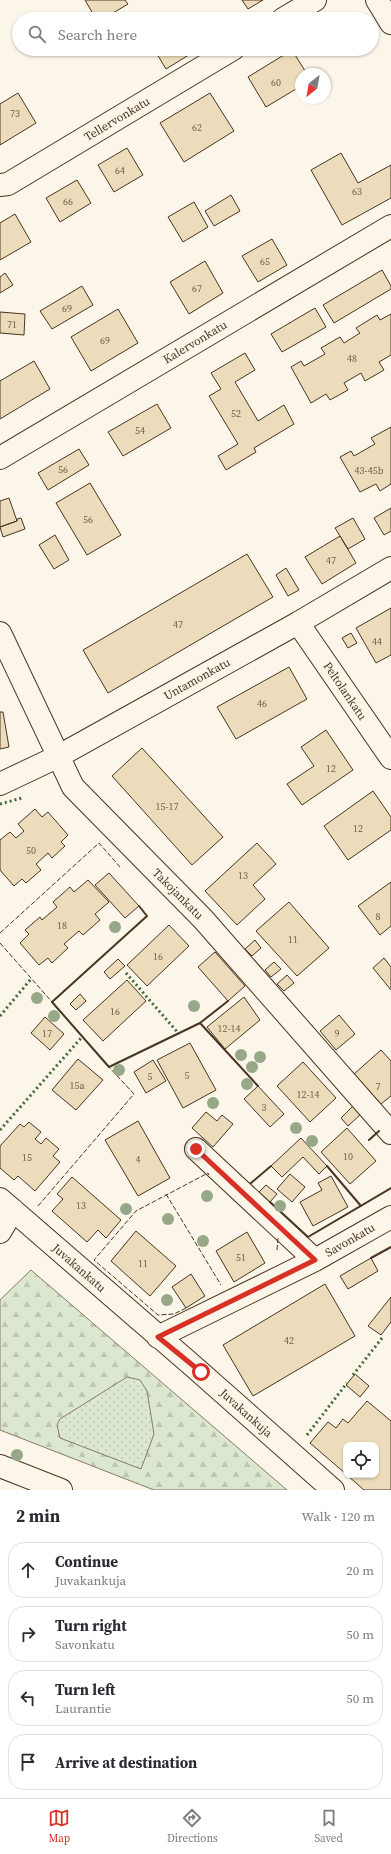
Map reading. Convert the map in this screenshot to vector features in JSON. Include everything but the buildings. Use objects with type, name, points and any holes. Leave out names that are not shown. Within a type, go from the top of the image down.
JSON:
[{"type":"street","points":[[295,12],[315,0]]},
{"type":"street","points":[[377,0],[391,23]]},
{"type":"street","name":"Tellervonkatu","points":[[0,185],[8,184],[221,56]]},
{"type":"street","name":"Kalervonkatu","points":[[0,458],[391,226]]},
{"type":"street","name":"Untamonkatu","points":[[0,784],[57,757],[391,568]]},
{"type":"street","name":"Peltolankatu","points":[[298,622],[391,758]]},
{"type":"street","name":"Takojankatu","points":[[0,633],[72,787],[203,919],[391,1133]]},
{"type":"street","points":[[196,1149],[315,1260]]},
{"type":"street","points":[[0,1232],[6,1204]]},
{"type":"street","name":"Juvakankatu","points":[[6,1204],[158,1337]]},
{"type":"street","name":"Savonkatu","points":[[158,1337],[315,1260],[391,1217]]},
{"type":"street","name":"Juvakankuja","points":[[158,1337],[333,1490]]},
{"type":"street","points":[[0,1466],[61,1490]]},
{"type":"green space","points":[[31,1270],[287,1490],[154,1490],[0,1430],[0,1300]]},
{"type":"green space","points":[[127,1377],[140,1380],[147,1391],[154,1434],[141,1469],[60,1438],[57,1425],[60,1419]]},
{"type":"hedge","points":[[0,804],[22,798]]},
{"type":"hedge","points":[[126,973],[179,1034]]},
{"type":"hedge","points":[[0,1016],[31,979]]},
{"type":"hedge","points":[[0,1130],[82,1037]]},
{"type":"hedge","points":[[353,1375],[382,1338]]},
{"type":"hedge","points":[[307,1435],[347,1383]]},
{"type":"fence","points":[[0,933],[99,843],[120,867]]},
{"type":"fence","points":[[0,943],[52,1002]]},
{"type":"fence","points":[[38,1206],[134,1094],[109,1067]]},
{"type":"fence","points":[[186,1308],[174,1314],[158,1315],[94,1260],[136,1211],[208,1173],[209,1175]]},
{"type":"fence","points":[[166,1194],[221,1285]]},
{"type":"fence","points":[[277,1250],[278,1238]]},
{"type":"wall","points":[[139,906],[147,916],[52,1002],[109,1067],[200,1023],[228,1001]]},
{"type":"wall","points":[[200,1023],[258,1086]]},
{"type":"wall","points":[[369,1140],[379,1131]]},
{"type":"wall","points":[[251,1183],[271,1166]]},
{"type":"wall","points":[[327,1166],[361,1206]]},
{"type":"wall","points":[[270,1202],[308,1237],[391,1188]]},
{"type":"wall","points":[[371,1258],[391,1247]]},
{"type":"route","points":[[196,1149],[315,1260],[158,1337],[201,1372]]}]
